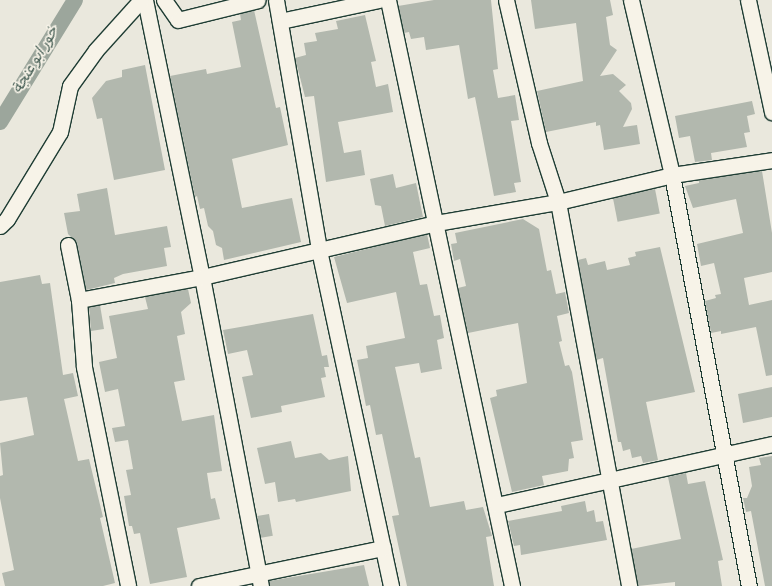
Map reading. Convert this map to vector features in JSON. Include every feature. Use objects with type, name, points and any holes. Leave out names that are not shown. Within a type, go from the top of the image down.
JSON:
[{"type":"street","points":[[2,220],[60,132],[70,86],[96,50],[141,0]]},
{"type":"street","points":[[145,0],[202,276],[259,580]]},
{"type":"street","points":[[164,0],[178,20],[258,0]]},
{"type":"street","points":[[276,0],[319,250],[391,586]]},
{"type":"street","points":[[280,21],[379,0]]},
{"type":"street","points":[[388,0],[497,505],[512,586]]},
{"type":"street","points":[[506,0],[539,143],[558,202],[612,480],[629,586]]},
{"type":"street","points":[[631,0],[672,175],[726,453],[749,586]]},
{"type":"street","points":[[748,0],[772,112]]},
{"type":"street","points":[[79,300],[202,276],[436,223],[558,202],[672,175],[772,160]]},
{"type":"street","points":[[68,245],[79,300],[84,367],[128,586]]},
{"type":"street","points":[[497,505],[772,444]]},
{"type":"street","points":[[199,586],[259,580],[383,548]]},
{"type":"building","points":[[434,0],[491,0],[498,69],[493,70],[498,98],[515,95],[519,120],[511,121],[521,182],[514,183],[516,192],[494,196],[475,97],[468,99],[459,45],[426,50],[424,37],[411,39],[409,32],[404,33],[398,6]]},
{"type":"building","points":[[531,0],[610,0],[613,15],[606,17],[610,45],[617,50],[600,76],[613,74],[626,85],[619,91],[631,103],[632,109],[623,127],[637,125],[640,144],[604,150],[600,125],[596,126],[596,122],[546,132],[537,91],[583,81],[576,23],[535,29]]},
{"type":"building","points":[[254,10],[276,108],[280,107],[288,145],[232,159],[242,208],[292,198],[301,242],[224,260],[222,248],[216,245],[213,231],[208,226],[204,208],[200,209],[197,196],[195,197],[170,76],[206,69],[207,74],[241,67],[232,22],[241,20],[240,14]]},
{"type":"building","points":[[365,15],[376,61],[371,62],[376,87],[388,84],[393,112],[338,122],[344,153],[361,150],[365,175],[326,182],[314,96],[305,97],[295,58],[306,55],[304,43],[317,41],[315,33],[338,29],[336,21]]},
{"type":"building","points":[[145,65],[165,170],[114,180],[102,118],[97,119],[92,98],[106,81],[122,77],[122,70]]},
{"type":"building","points":[[752,101],[755,114],[747,116],[750,132],[744,133],[747,147],[711,153],[712,160],[695,162],[690,136],[679,138],[675,116]]},
{"type":"building","points":[[762,171],[772,233],[772,272],[744,278],[749,305],[772,300],[772,375],[766,376],[756,327],[721,334],[721,331],[711,333],[705,301],[716,298],[715,295],[721,294],[714,263],[701,266],[697,244],[743,233],[736,199],[693,208],[685,186],[699,183],[699,180]]},
{"type":"building","points":[[393,174],[396,188],[416,183],[423,217],[385,226],[381,206],[375,205],[370,179]]},
{"type":"building","points":[[107,188],[115,235],[167,226],[171,247],[164,248],[167,266],[123,274],[114,278],[115,283],[86,290],[77,243],[68,234],[64,213],[80,211],[77,194]]},
{"type":"building","points":[[655,189],[660,214],[618,222],[613,197]]},
{"type":"building","points":[[523,219],[539,229],[547,271],[551,270],[556,294],[565,292],[569,313],[557,316],[562,341],[559,342],[565,366],[569,365],[572,372],[583,440],[571,442],[574,458],[569,459],[568,471],[542,476],[544,485],[512,492],[490,398],[497,396],[496,390],[527,383],[518,323],[468,333],[458,288],[466,286],[460,259],[454,261],[451,244],[457,243],[455,233]]},
{"type":"building","points":[[427,234],[430,248],[413,252],[420,285],[427,284],[434,316],[440,315],[444,338],[437,340],[442,369],[421,373],[419,363],[395,367],[415,458],[420,457],[430,507],[464,501],[466,510],[483,507],[492,536],[486,537],[494,586],[407,586],[392,516],[399,515],[382,434],[376,435],[370,405],[366,406],[357,360],[368,358],[366,346],[405,338],[396,292],[347,303],[334,257]]},
{"type":"building","points":[[660,247],[695,392],[646,402],[658,460],[643,463],[641,456],[632,458],[630,449],[623,451],[621,442],[618,442],[603,358],[596,360],[578,260],[586,258],[588,265],[605,261],[607,270],[630,265],[628,258],[636,256],[635,252]]},
{"type":"building","points":[[40,275],[42,284],[50,283],[63,375],[73,373],[78,396],[64,399],[78,461],[89,459],[103,517],[100,518],[115,583],[103,586],[5,586],[2,573],[14,570],[0,498],[0,476],[3,475],[0,443],[34,435],[27,397],[0,401],[0,282]]},
{"type":"building","points":[[188,289],[191,303],[181,312],[185,334],[177,336],[185,380],[174,382],[182,421],[214,415],[222,471],[207,473],[211,499],[215,498],[220,519],[177,528],[187,577],[150,584],[140,533],[134,534],[132,526],[129,526],[124,496],[131,495],[126,470],[133,469],[128,440],[115,442],[112,428],[125,426],[118,389],[105,392],[99,362],[117,358],[109,316],[148,309],[145,297]]},
{"type":"building","points":[[100,305],[104,329],[91,331],[89,307]]},
{"type":"building","points":[[313,314],[322,356],[327,355],[329,367],[324,367],[326,377],[321,378],[325,397],[281,406],[282,412],[251,418],[242,377],[253,375],[247,350],[228,354],[223,330]]},
{"type":"building","points":[[772,387],[772,417],[743,423],[738,394]]},
{"type":"building","points":[[291,441],[295,458],[321,453],[329,460],[348,456],[351,491],[296,502],[295,499],[278,502],[275,482],[265,484],[257,448]]},
{"type":"building","points":[[772,456],[772,586],[765,586],[751,511],[746,512],[743,498],[747,498],[752,486],[749,467],[761,465],[759,458]]},
{"type":"building","points":[[686,473],[688,484],[705,481],[723,560],[718,561],[722,586],[675,586],[675,582],[638,586],[631,549],[681,539],[668,477]]},
{"type":"building","points":[[585,501],[587,512],[594,510],[596,522],[603,521],[607,540],[521,555],[520,545],[514,546],[508,521],[562,511],[561,506]]},
{"type":"building","points":[[269,514],[273,536],[261,538],[257,516]]},
{"type":"building","points":[[364,565],[369,586],[270,586],[269,581]]},
{"type":"waterway","name":"خور ابو عنجة","points":[[0,122],[75,0]]}]
